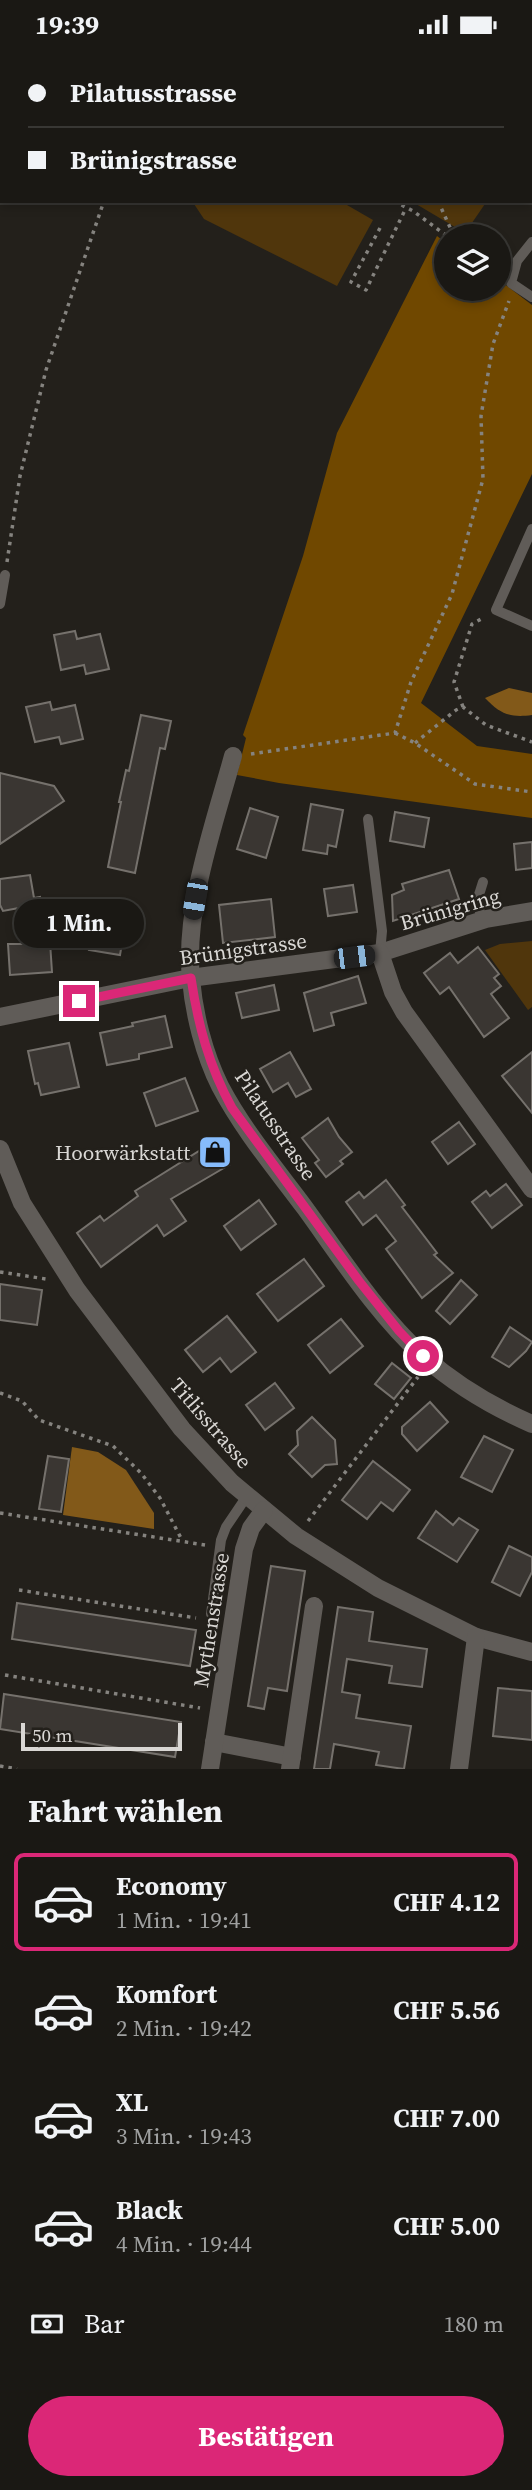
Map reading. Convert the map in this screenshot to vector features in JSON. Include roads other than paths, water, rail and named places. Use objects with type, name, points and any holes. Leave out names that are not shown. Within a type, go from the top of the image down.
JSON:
[{"type":"street","name":"Pilatusstrasse","points":[[233,756],[193,913],[191,978],[199,1027],[219,1083],[232,1108],[399,1331],[430,1362],[478,1397],[532,1424]]},
{"type":"street","name":"Brünigring","points":[[380,953],[482,920],[532,911]]},
{"type":"street","name":"Brünigstrasse","points":[[0,1017],[191,978],[380,953]]},
{"type":"street","points":[[380,953],[393,992],[404,1012],[532,1189]]},
{"type":"street","name":"Titlisstrasse","points":[[0,1149],[22,1203],[77,1290],[182,1429],[247,1496],[296,1536],[378,1588],[476,1637],[532,1652]]},
{"type":"street","name":"Mythenstrasse","points":[[210,1769],[244,1549],[250,1528],[264,1510]]},
{"type":"street","points":[[215,1742],[290,1763],[314,1606]]},
{"type":"street","points":[[458,1769],[476,1637]]},
{"type":"lane","points":[[532,241],[517,261],[511,283],[532,297]]},
{"type":"lane","points":[[532,529],[527,553],[496,610],[532,625]]},
{"type":"lane","points":[[0,604],[5,575]]},
{"type":"lane","points":[[368,819],[382,931],[380,953]]},
{"type":"lane","points":[[482,920],[477,901],[483,881]]},
{"type":"lane","points":[[211,1614],[221,1540],[226,1527],[247,1496]]},
{"type":"place","name":"Hoorwärkstatt","points":[[215,1152]]}]
